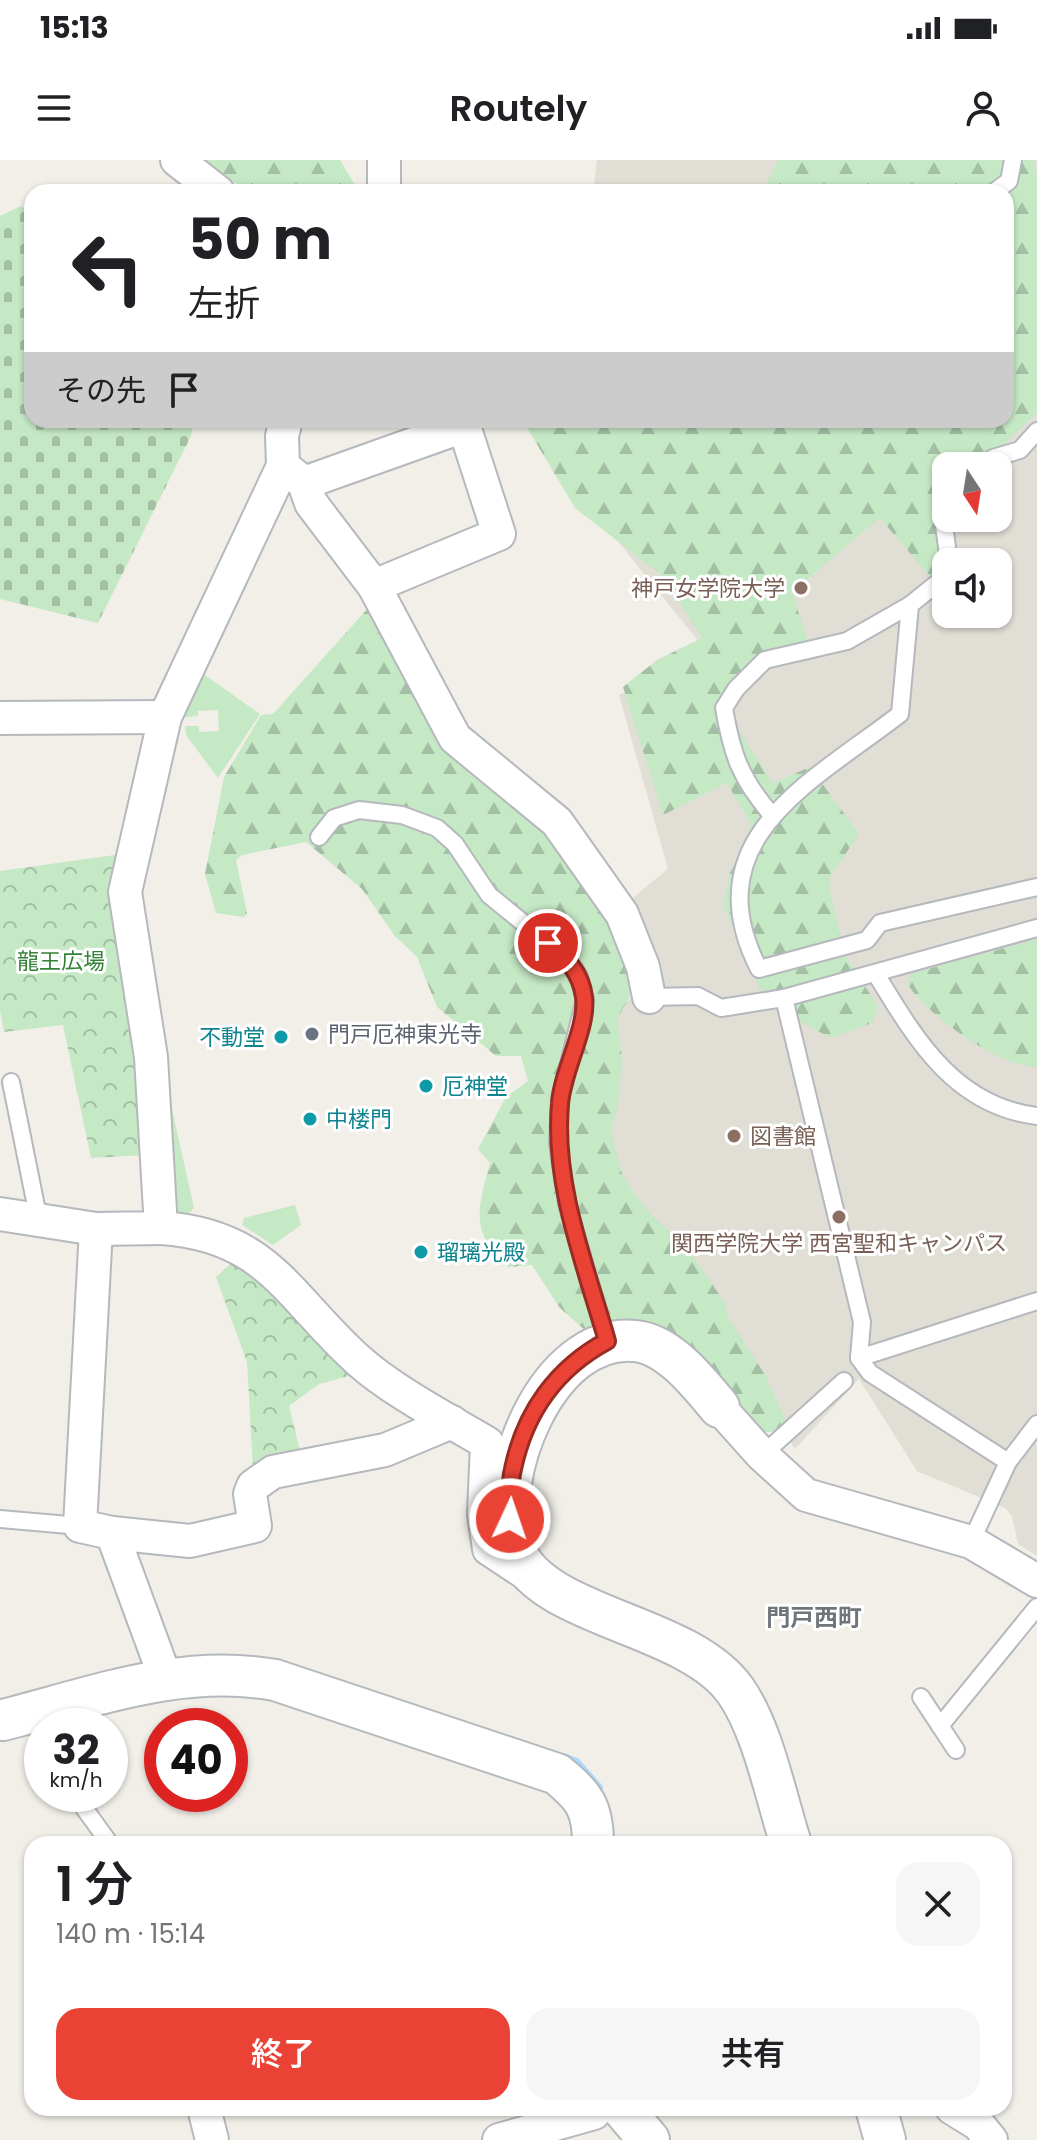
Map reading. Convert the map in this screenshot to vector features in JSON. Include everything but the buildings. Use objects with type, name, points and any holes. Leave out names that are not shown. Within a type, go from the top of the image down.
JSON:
[{"type":"street","points":[[177,160],[208,184]]},
{"type":"street","points":[[384,160],[384,184]]},
{"type":"street","points":[[284,428],[282,436],[293,474],[311,503],[374,586],[455,738],[557,822],[622,914],[643,967],[649,997]]},
{"type":"street","points":[[161,1228],[151,1057],[125,892],[165,717],[293,474],[448,428]]},
{"type":"street","points":[[374,586],[499,534],[467,428]]},
{"type":"street","points":[[0,718],[165,717]]},
{"type":"street","points":[[0,1214],[96,1229],[161,1228],[198,1233],[242,1248],[281,1277],[359,1361],[487,1443],[484,1514],[489,1549],[539,1582],[673,1642],[705,1661],[735,1689],[750,1719],[788,1836]]},
{"type":"street","points":[[96,1229],[80,1526],[112,1533],[190,1541],[255,1526],[250,1494],[253,1486],[273,1472],[385,1450],[452,1422]]},
{"type":"street","points":[[539,1582],[515,1550],[510,1519],[513,1469],[532,1417],[554,1380],[577,1357],[607,1341],[637,1341],[664,1353],[695,1378],[762,1455],[806,1495],[971,1542],[1037,1581]]},
{"type":"street","points":[[112,1533],[165,1677]]},
{"type":"street","points":[[1,1720],[165,1677],[235,1673],[275,1680],[557,1774],[574,1788],[593,1816],[593,1836]]},
{"type":"street","points":[[206,2116],[212,2140]]},
{"type":"street","points":[[878,2116],[885,2140]]},
{"type":"street","points":[[965,2116],[978,2124],[991,2140]]},
{"type":"street","points":[[499,2140],[602,2117],[649,2140]]},
{"type":"lane","points":[[1005,184],[1009,181],[1013,160]]},
{"type":"lane","points":[[1012,452],[1020,450],[1037,431]]},
{"type":"lane","points":[[771,814],[746,785],[731,747],[724,708],[736,689],[765,660],[847,641],[910,605],[932,587]]},
{"type":"lane","points":[[910,605],[900,714],[771,814],[743,862],[737,903],[746,944],[759,969],[867,940],[880,923],[1037,887]]},
{"type":"lane","points":[[319,837],[334,818],[359,810],[402,815],[437,828],[455,844],[489,895],[565,957],[579,977],[585,999],[560,1100],[558,1143],[567,1204],[607,1341]]},
{"type":"lane","points":[[649,997],[698,996],[721,1008],[784,998],[1037,928]]},
{"type":"lane","points":[[876,974],[918,1043],[957,1083],[995,1104],[1037,1116]]},
{"type":"lane","points":[[784,998],[862,1322],[859,1358],[870,1373],[1008,1462]]},
{"type":"lane","points":[[11,1082],[39,1221]]},
{"type":"lane","points":[[859,1358],[1037,1301]]},
{"type":"lane","points":[[762,1455],[844,1381]]},
{"type":"lane","points":[[971,1542],[1008,1462],[1037,1424]]},
{"type":"lane","points":[[0,1519],[80,1526]]},
{"type":"lane","points":[[940,1726],[1037,1607]]},
{"type":"lane","points":[[921,1697],[956,1750]]},
{"type":"lane","points":[[87,1812],[104,1836]]},
{"type":"shaded area","points":[[597,160],[1037,160],[1037,1556],[1018,1544],[1012,1516],[1005,1508],[917,1471],[859,1379],[795,1449],[669,1248],[614,1186],[605,1119],[613,1013],[653,979],[630,900],[668,869],[619,695],[708,653],[526,428],[1014,428],[1014,184],[594,184]]},
{"type":"green space","points":[[197,160],[340,160],[354,184],[238,184],[201,166]]},
{"type":"green space","points":[[778,160],[1034,160],[1037,174],[1037,413],[996,452],[932,452],[932,532],[944,532],[940,548],[932,548],[931,578],[880,518],[792,592],[808,641],[721,703],[773,783],[810,767],[859,834],[830,877],[830,890],[845,956],[878,1006],[872,1023],[831,1038],[767,1004],[723,905],[730,873],[751,834],[750,823],[727,783],[663,815],[623,687],[657,660],[702,638],[664,577],[575,508],[527,428],[1014,428],[1014,184],[766,184]]},
{"type":"green space","points":[[21,206],[24,208],[24,428],[192,428],[98,623],[0,599],[0,216]]},
{"type":"green space","points":[[369,607],[402,666],[543,819],[612,917],[635,987],[617,1019],[622,1058],[618,1105],[611,1127],[622,1174],[653,1217],[684,1243],[725,1303],[728,1317],[765,1375],[786,1421],[779,1432],[761,1432],[649,1330],[586,1331],[559,1307],[532,1265],[508,1267],[496,1255],[482,1231],[480,1206],[490,1163],[478,1149],[506,1097],[528,1081],[521,1056],[496,1056],[437,1007],[417,957],[395,936],[362,889],[306,842],[242,855],[236,860],[247,913],[244,917],[216,913],[205,874],[224,777],[261,715],[273,714]]},
{"type":"green space","points":[[199,671],[260,714],[218,778],[186,735],[185,726],[199,726],[199,732],[219,731],[218,710],[198,711],[198,716],[185,717],[184,708]]},
{"type":"green space","name":"龍王広場","points":[[122,854],[146,1155],[91,1158],[63,1025],[4,1032],[0,1011],[0,871]]},
{"type":"green space","points":[[1037,939],[1037,1067],[1004,1059],[966,1038],[932,1011],[908,985],[910,974]]},
{"type":"green space","points":[[171,1105],[194,1208],[183,1219],[174,1214],[163,1107]]},
{"type":"green space","points":[[295,1205],[301,1225],[273,1245],[242,1225],[244,1218]]},
{"type":"green space","points":[[235,1260],[343,1364],[349,1376],[319,1384],[289,1406],[301,1455],[253,1469],[247,1362],[216,1277]]},
{"type":"waterway","points":[[563,1758],[576,1763],[598,1788]]},
{"type":"place","name":"神戸女学院大学","points":[[801,588]]},
{"type":"place","name":"門戸厄神東光寺","points":[[312,1034]]},
{"type":"place","name":"不動堂","points":[[281,1037]]},
{"type":"place","name":"厄神堂","points":[[426,1086]]},
{"type":"place","name":"中楼門","points":[[310,1119]]},
{"type":"place","name":"図書館","points":[[734,1136]]},
{"type":"place","name":"関西学院大学 西宮聖和キャンパス","points":[[839,1217]]},
{"type":"place","name":"瑠璃光殿","points":[[421,1252]]},
{"type":"district","name":"門戸西町","points":[[814,1617]]},
{"type":"route","points":[[510,1519],[513,1469],[532,1417],[554,1380],[577,1357],[607,1341],[567,1204],[558,1143],[560,1100],[585,999],[579,977],[565,957],[548,943]]}]
